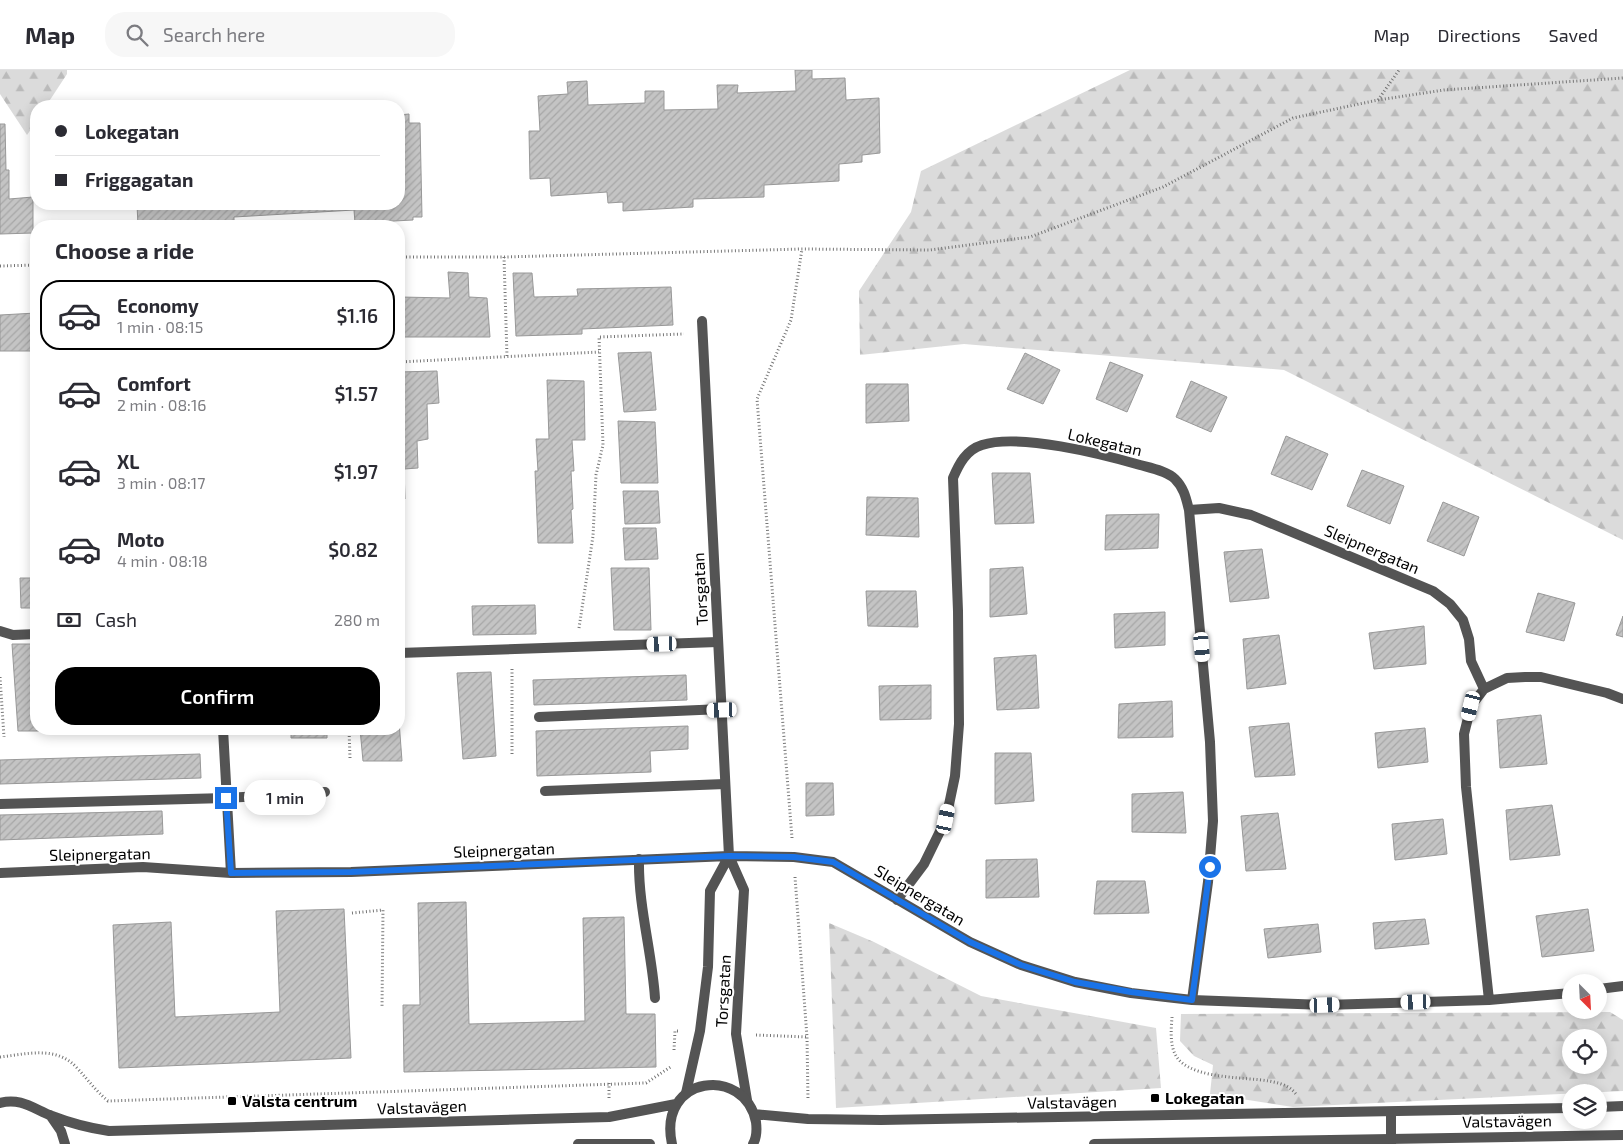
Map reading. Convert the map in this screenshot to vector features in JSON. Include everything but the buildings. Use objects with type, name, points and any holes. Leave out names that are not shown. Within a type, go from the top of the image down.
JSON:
[{"type":"street","name":"Torsgatan","points":[[702,321],[729,856],[744,890],[736,1034],[747,1100]]},
{"type":"street","name":"Lokegatan","points":[[897,900],[924,864],[946,819],[955,776],[958,724],[958,611],[953,478],[960,461],[968,452],[982,445],[1004,442],[1038,443],[1110,456],[1160,471],[1174,478],[1184,491],[1189,510],[1210,742],[1213,821],[1208,882],[1192,1000]]},
{"type":"street","name":"Sleipnergatan","points":[[1189,510],[1219,508],[1251,515],[1433,591],[1450,604],[1463,620],[1469,639],[1471,661],[1484,689]]},
{"type":"street","points":[[0,631],[14,635],[30,634]]},
{"type":"street","points":[[405,653],[718,642]]},
{"type":"street","points":[[1489,1000],[1466,787],[1464,734],[1471,706],[1484,689],[1507,678],[1541,678],[1607,693],[1623,699]]},
{"type":"street","points":[[539,717],[722,710]]},
{"type":"street","points":[[223,735],[231,873]]},
{"type":"street","points":[[545,791],[725,784]]},
{"type":"street","points":[[0,804],[226,798],[325,792]]},
{"type":"street","name":"Sleipnergatan","points":[[0,872],[143,867],[231,873],[351,872],[639,859],[729,856],[794,857],[833,862],[970,942],[1021,965],[1075,982],[1174,999],[1325,1005],[1489,1000],[1562,994]]},
{"type":"street","name":"Torsgatan","points":[[686,1093],[700,1031],[708,967],[710,891],[729,856]]},
{"type":"street","points":[[639,859],[638,876],[654,974],[655,998]]},
{"type":"street","points":[[1608,988],[1623,986]]},
{"type":"street","points":[[672,1144],[669,1130],[670,1118],[676,1104],[686,1093],[700,1086],[715,1084],[735,1090],[747,1100],[754,1114],[757,1129],[753,1144]]},
{"type":"street","name":"Valstavägen","points":[[0,1103],[18,1102],[36,1107],[50,1115],[87,1128],[109,1132],[610,1117],[676,1104]]},
{"type":"street","points":[[1607,1107],[1623,1106]]},
{"type":"street","name":"Valstavägen","points":[[754,1114],[808,1119],[881,1120],[1562,1108]]},
{"type":"street","points":[[1391,1112],[1391,1141]]},
{"type":"street","points":[[50,1115],[61,1131],[65,1144]]},
{"type":"street","name":"Valstavägen","points":[[1094,1144],[1391,1141],[1623,1135]]},
{"type":"street","points":[[578,1144],[650,1144]]},
{"type":"path","points":[[1378,100],[1399,70]]},
{"type":"path","points":[[405,256],[504,257],[802,248],[930,250],[1030,237],[1163,186],[1293,118],[1378,100],[1444,90],[1623,78]]},
{"type":"path","points":[[802,248],[792,320],[757,399],[807,1037],[808,1119]]},
{"type":"path","points":[[504,257],[507,357]]},
{"type":"path","points":[[0,266],[30,265]]},
{"type":"path","points":[[578,631],[593,536],[596,475],[603,445],[599,337],[702,333]]},
{"type":"path","points":[[405,362],[599,352]]},
{"type":"path","points":[[512,754],[513,650]]},
{"type":"path","points":[[0,677],[4,737]]},
{"type":"path","points":[[350,735],[350,758]]},
{"type":"path","points":[[352,913],[383,910],[382,1008]]},
{"type":"path","points":[[1174,999],[1171,1035],[1175,1052],[1180,1061],[1208,1074],[1279,1083],[1291,1088],[1297,1097]]},
{"type":"path","points":[[0,1057],[44,1052],[64,1057],[78,1068],[94,1089],[108,1101],[646,1083],[673,1066],[675,1031],[700,1031]]},
{"type":"path","points":[[736,1034],[807,1037]]},
{"type":"green space","points":[[0,70],[67,70],[67,74],[50,100],[30,100],[30,131],[27,135],[0,94]]},
{"type":"green space","points":[[1130,70],[1623,70],[1623,540],[1284,370],[964,344],[860,355],[859,291],[911,212],[921,171]]},
{"type":"green space","points":[[829,923],[874,942],[981,996],[1156,1028],[1161,1088],[836,1108]]},
{"type":"green space","points":[[1562,1012],[1562,1019],[1608,1019],[1608,1012],[1610,1012],[1623,1020],[1623,1091],[1607,1092],[1607,1084],[1562,1084],[1562,1094],[1293,1107],[1210,1094],[1213,1065],[1194,1056],[1180,1041],[1181,1014]]},
{"type":"place","name":"Lokegatan","points":[[1155,1098]]},
{"type":"place","name":"Valsta centrum","points":[[232,1101]]},
{"type":"route","points":[[226,798],[231,873],[351,872],[729,856],[794,857],[833,862],[970,942],[1021,965],[1075,982],[1174,999],[1192,1000],[1210,867]]}]
